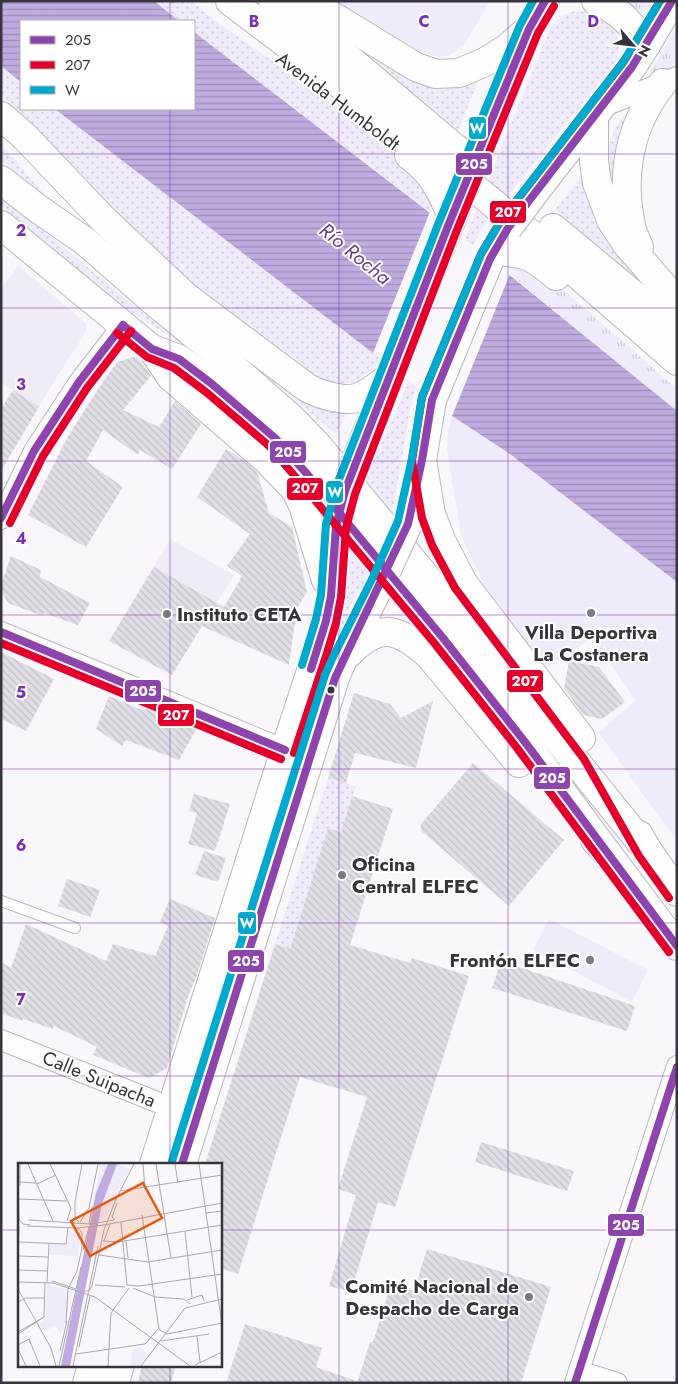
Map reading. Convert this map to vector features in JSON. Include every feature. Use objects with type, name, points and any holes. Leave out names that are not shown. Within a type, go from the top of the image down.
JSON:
[{"type":"main road","name":"Avenida Humboldt","points":[[208,1],[218,13],[309,78],[418,162],[432,176],[440,189],[450,221]]},
{"type":"main road","points":[[230,1],[438,158],[538,240],[677,361]]},
{"type":"main road","points":[[273,1],[349,59],[677,331]]},
{"type":"main road","points":[[308,1],[416,67],[436,74],[459,73],[485,62],[506,49],[529,29]]},
{"type":"main road","points":[[154,1163],[284,750],[318,650],[326,621],[336,526],[345,491],[450,221],[529,29],[545,1]]},
{"type":"main road","points":[[596,1],[606,5],[631,24],[646,45]]},
{"type":"main road","points":[[182,1163],[335,678],[408,524],[422,460],[432,400],[493,255],[508,228],[646,45],[672,1]]},
{"type":"main road","points":[[646,264],[631,227],[626,181],[629,156],[635,132],[652,97],[670,80]]},
{"type":"main road","points":[[598,111],[594,161],[597,184],[611,220],[626,243],[677,302]]},
{"type":"main road","points":[[1,116],[24,136],[103,219],[186,297],[306,387],[327,396],[357,398],[391,373]]},
{"type":"main road","points":[[1,131],[52,189],[86,242]]},
{"type":"main road","points":[[1,180],[86,242],[224,359],[292,419],[318,446],[536,711],[648,851],[677,892]]},
{"type":"main road","points":[[1,225],[152,349],[171,377],[267,460],[295,488],[303,505],[330,596]]},
{"type":"main road","points":[[493,255],[516,253],[530,256],[543,264],[677,382]]},
{"type":"main road","points":[[152,349],[179,359],[212,384],[275,438],[307,474],[455,653],[525,742],[677,946]]},
{"type":"main road","points":[[422,460],[431,514],[441,540],[463,583],[592,754],[648,851]]},
{"type":"main road","points":[[342,661],[360,642],[373,634],[387,631],[398,633],[415,642],[429,654],[532,780],[607,853]]},
{"type":"main road","points":[[87,1383],[92,1366]]},
{"type":"main road","points":[[115,1383],[120,1366]]},
{"type":"street","points":[[598,111],[670,80]]},
{"type":"street","points":[[1,519],[34,451],[79,382],[123,325]]},
{"type":"street","points":[[1,632],[284,750]]},
{"type":"street","name":"Calle Suipacha","points":[[1,1040],[172,1108],[197,1115]]},
{"type":"street","points":[[617,1383],[577,1377],[677,1066]]},
{"type":"lane","points":[[1,902],[75,928]]},
{"type":"shaded area","points":[[18,266],[86,323],[86,332],[39,407],[1,383],[1,289]]},
{"type":"shaded area","name":"Instituto CETA","points":[[170,539],[234,575],[172,675],[109,641]]},
{"type":"green space","points":[[154,1],[191,1],[218,23],[328,100],[417,168],[433,204],[430,212],[195,33],[195,20],[178,20]]},
{"type":"green space","points":[[290,1],[388,59],[482,72],[458,131]]},
{"type":"green space","points":[[338,1],[490,1],[464,45],[448,56],[437,57],[421,52]]},
{"type":"green space","points":[[624,1],[652,1],[648,8],[641,13]]},
{"type":"green space","points":[[575,11],[590,12],[610,24],[617,34],[619,49],[616,62],[482,228],[468,256],[412,399],[392,516],[367,577],[351,604],[312,721],[342,589],[354,516],[361,489],[400,402],[552,25],[562,15]]},
{"type":"green space","points":[[677,27],[677,67],[662,71],[642,86]]},
{"type":"green space","points":[[1,66],[20,81],[20,110],[56,110],[381,359],[364,377],[347,384],[329,382],[306,374],[189,283],[1,99]]},
{"type":"green space","points":[[639,102],[621,221],[608,188],[607,147],[618,123]]},
{"type":"green space","points":[[1,145],[10,154],[47,198],[1,160]]},
{"type":"green space","points":[[586,170],[677,316],[555,210]]},
{"type":"green space","points":[[1,195],[186,347],[131,312],[91,283],[1,206]]},
{"type":"green space","points":[[515,261],[544,273],[677,389],[677,411],[510,274]]},
{"type":"green space","points":[[266,376],[307,403],[326,411],[347,413],[336,434]]},
{"type":"green space","name":"Villa Deportiva La Costanera","points":[[452,416],[510,454],[677,582],[677,841],[598,732],[636,701],[592,638],[547,668],[485,588],[461,535],[447,449],[448,430]]},
{"type":"green space","points":[[328,778],[356,786],[341,832],[328,828],[290,949],[275,944]]},
{"type":"green space","name":"Frontón ELFEC","points":[[549,919],[648,970],[632,1002],[533,950]]},
{"type":"water","points":[[1,1],[154,1],[178,20],[20,20],[20,81],[1,66]]},
{"type":"water","name":"Río Rocha","points":[[195,33],[490,259],[677,411],[677,582],[510,454],[452,416],[373,353],[56,110],[195,110]]},
{"type":"pier","points":[[430,212],[510,274],[452,416],[373,353]]},
{"type":"building","points":[[136,356],[151,376],[123,410],[159,427],[175,401],[201,424],[172,469],[140,450],[138,455],[103,430],[86,461],[123,487],[86,547],[28,515],[67,438],[100,386],[117,362]]},
{"type":"building","points":[[13,390],[39,407],[1,471],[1,409]]},
{"type":"building","points":[[226,449],[257,472],[269,513],[292,527],[307,592],[297,608],[289,665],[202,626],[172,675],[109,641],[154,567],[224,607],[242,576],[227,566],[250,534],[197,497]]},
{"type":"building","points":[[11,556],[41,570],[40,577],[90,603],[78,625],[44,613],[43,616],[8,603],[1,590],[1,585]]},
{"type":"building","points":[[1,652],[54,679],[26,731],[1,719]]},
{"type":"building","points":[[569,661],[599,667],[625,702],[602,719],[583,715],[564,688]]},
{"type":"building","points":[[354,693],[390,704],[401,718],[433,701],[416,768],[355,753],[346,783],[328,778]]},
{"type":"building","points":[[109,696],[142,710],[145,705],[197,728],[179,760],[126,740],[122,746],[96,729]]},
{"type":"building","points":[[473,763],[564,840],[509,906],[421,831],[421,824]]},
{"type":"building","points":[[194,794],[230,804],[215,851],[188,844],[197,813],[189,811]]},
{"type":"building","points":[[352,796],[393,809],[350,945],[410,963],[412,958],[469,976],[395,1207],[378,1202],[351,1292],[329,1286],[356,1195],[338,1189],[367,1097],[300,1077],[238,1274],[221,1268],[221,1163],[205,1163],[275,944],[290,949],[328,828],[341,832]]},
{"type":"building","points":[[204,851],[226,858],[218,882],[195,875]]},
{"type":"building","points":[[67,879],[100,890],[90,917],[58,906]]},
{"type":"building","points":[[170,899],[215,918],[197,975],[188,996],[167,1068],[149,1078],[93,1055],[97,1047],[54,1026],[53,1029],[1,1013],[1,962],[11,968],[26,924],[106,961],[113,944],[155,956],[168,926],[160,922]]},
{"type":"building","points":[[501,961],[635,1006],[627,1031],[492,988]]},
{"type":"building","points":[[481,1142],[574,1171],[567,1191],[475,1162]]},
{"type":"building","points":[[427,1249],[551,1287],[521,1383],[357,1383],[370,1342],[373,1342],[391,1284],[414,1291]]},
{"type":"building","points":[[245,1324],[322,1348],[316,1367],[354,1380],[353,1383],[226,1383]]},
{"type":"building","points":[[142,1366],[176,1366],[171,1383],[138,1383]]},
{"type":"transit line","name":"W","points":[[302,665],[321,595],[326,524],[336,487],[439,222],[520,25],[533,1]]},
{"type":"transit line","name":"205","points":[[311,669],[326,621],[331,596],[336,526],[345,491],[448,226],[529,29],[545,1]]},
{"type":"transit line","name":"207","points":[[660,1],[624,61],[500,222],[481,254],[422,397],[412,461],[422,518],[432,545],[455,588],[584,759],[639,856],[669,898]]},
{"type":"transit line","name":"W","points":[[172,1161],[325,675],[398,521],[412,458],[422,397],[481,254],[500,222],[624,61],[660,1]]},
{"type":"transit line","name":"205","points":[[182,1163],[335,678],[408,524],[422,460],[432,400],[490,259],[508,228],[632,67],[672,1]]},
{"type":"transit line","name":"207","points":[[294,753],[336,623],[341,597],[346,528],[355,494],[457,230],[538,33],[554,6]]},
{"type":"transit line","name":"205","points":[[123,325],[152,349],[179,359],[212,384],[275,438],[443,638],[525,742],[677,946]]},
{"type":"transit line","name":"205","points":[[1,518],[34,451],[79,382],[123,325]]},
{"type":"transit line","name":"207","points":[[10,523],[43,456],[87,388],[131,331]]},
{"type":"transit line","name":"207","points":[[117,333],[147,357],[174,368],[206,392],[268,445],[435,644],[517,748],[669,952]]},
{"type":"transit line","name":"205","points":[[1,632],[285,750]]},
{"type":"transit line","name":"207","points":[[1,643],[281,759]]},
{"type":"transit line","name":"205","points":[[575,1383],[677,1067]]},
{"type":"place","name":"Villa Deportiva La Costanera","points":[[591,613]]},
{"type":"place","name":"Instituto CETA","points":[[167,614]]},
{"type":"place","name":"Oficina Central ELFEC","points":[[342,875]]},
{"type":"place","name":"Frontón ELFEC","points":[[590,960]]},
{"type":"place","name":"Comité Nacional de Despacho de Carga","points":[[529,1297]]}]
